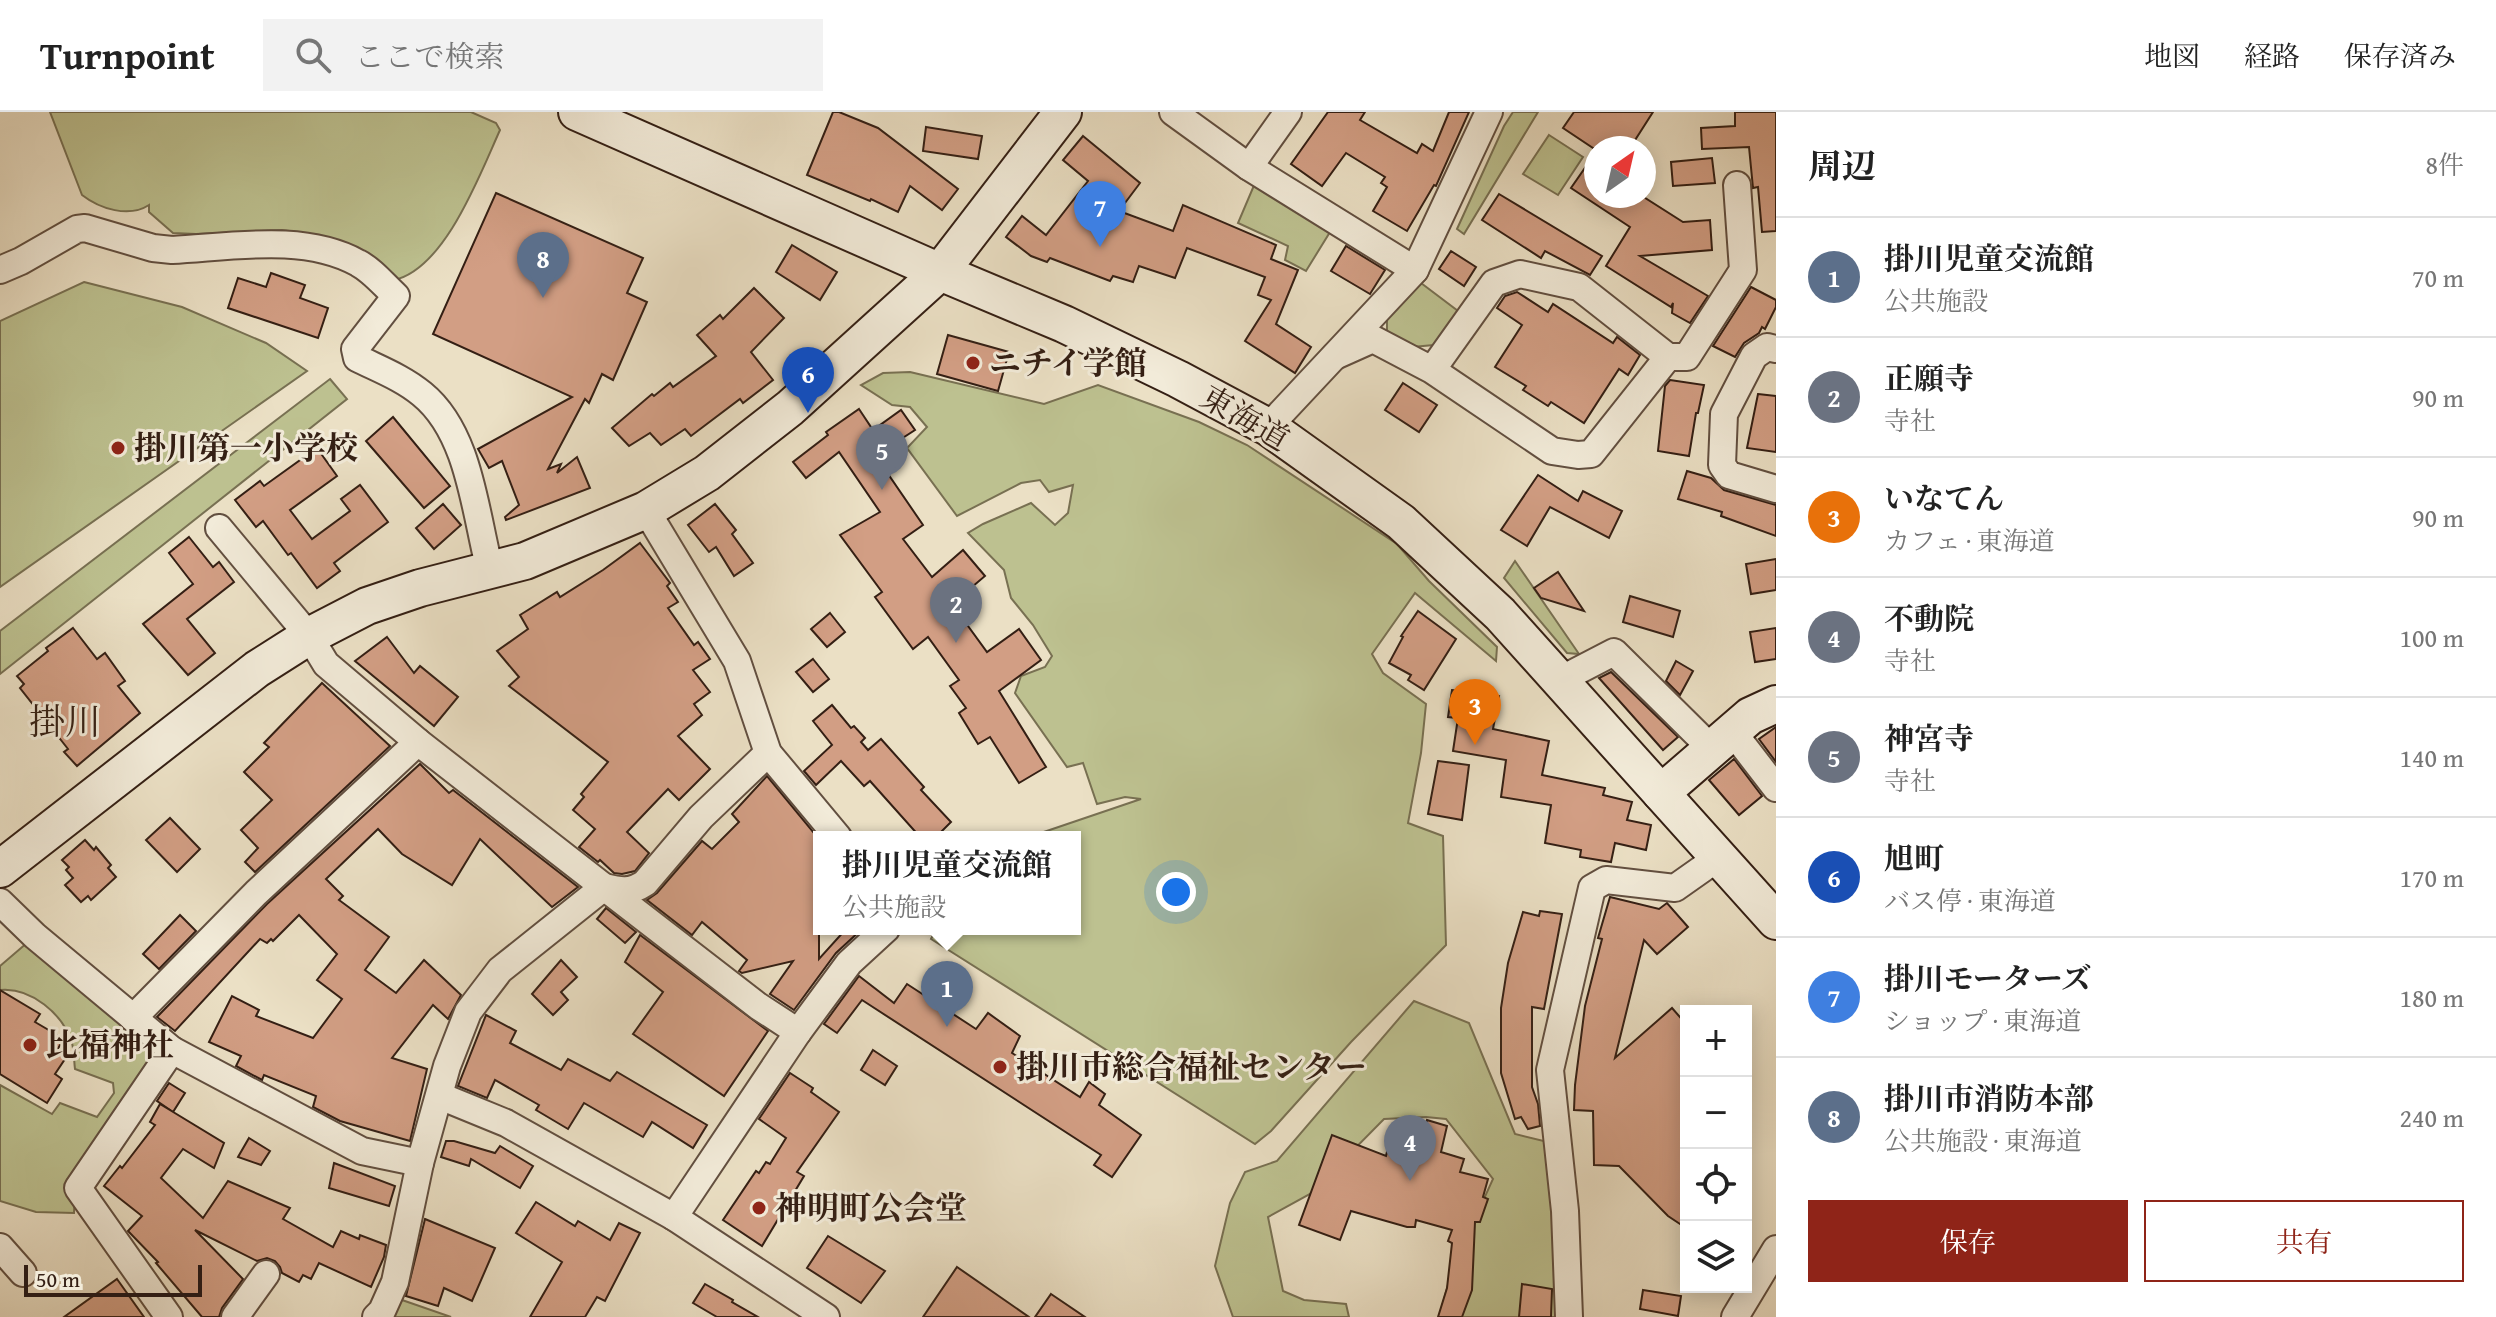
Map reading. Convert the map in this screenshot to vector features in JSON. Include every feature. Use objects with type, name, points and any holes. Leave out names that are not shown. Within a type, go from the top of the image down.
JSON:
[{"type":"main road","name":"東海道","points":[[577,112],[1064,324],[1268,427],[1401,522],[1500,614],[1776,921]]},
{"type":"main road","points":[[0,869],[257,669],[309,636],[367,606],[420,588],[525,561],[646,510],[707,473],[790,408],[940,272],[1063,112]]},
{"type":"main road","points":[[1661,793],[1750,716],[1776,704]]},
{"type":"street","points":[[1173,112],[1249,167],[1415,270]]},
{"type":"street","points":[[1249,167],[1288,112]]},
{"type":"street","points":[[1268,427],[1415,270],[1489,112]]},
{"type":"street","points":[[1432,370],[1494,283],[1520,274],[1579,287],[1668,357],[1687,357],[1743,270],[1737,185]]},
{"type":"street","points":[[0,270],[77,229],[85,228],[153,248],[299,245],[338,254],[361,264],[396,296],[355,349],[357,358],[402,380],[423,394],[440,412],[462,454],[490,570]]},
{"type":"street","points":[[1335,356],[1373,339],[1432,370],[1552,451],[1578,455],[1591,454],[1668,357]]},
{"type":"street","points":[[1776,349],[1767,347],[1754,356],[1724,414],[1722,465],[1729,475],[1776,489]]},
{"type":"street","points":[[646,510],[737,661],[768,753],[833,831]]},
{"type":"street","points":[[219,528],[309,636],[326,664],[418,742],[758,1006],[798,1032]]},
{"type":"street","points":[[1560,680],[1614,652],[1776,788]]},
{"type":"street","points":[[133,1018],[256,893],[418,742]]},
{"type":"street","points":[[604,887],[625,892],[645,883],[701,817],[768,753]]},
{"type":"street","points":[[1569,1317],[1565,1211],[1550,1070],[1592,888],[1606,880],[1675,888],[1719,857]]},
{"type":"street","points":[[376,1317],[395,1282],[420,1163],[468,1012],[500,970],[604,887]]},
{"type":"street","points":[[0,902],[35,936],[172,1050],[362,1151],[420,1163]]},
{"type":"street","points":[[674,1217],[798,1032],[849,963],[879,935]]},
{"type":"street","points":[[169,1317],[78,1188],[172,1050]]},
{"type":"street","points":[[440,1096],[506,1123],[674,1217],[826,1317]]},
{"type":"street","points":[[0,1247],[23,1273]]},
{"type":"street","points":[[1735,1317],[1776,1249]]},
{"type":"street","points":[[235,1317],[266,1274]]},
{"type":"green space","points":[[50,112],[471,112],[496,123],[500,130],[471,194],[445,239],[412,272],[394,280],[351,247],[318,235],[282,230],[173,233],[149,212],[149,205],[124,211],[97,204],[82,195]]},
{"type":"green space","points":[[1513,112],[1538,112],[1464,234],[1457,229]]},
{"type":"green space","points":[[1549,135],[1583,157],[1558,195],[1523,174]]},
{"type":"green space","points":[[1255,183],[1330,232],[1306,271],[1285,260],[1288,246],[1238,223]]},
{"type":"green space","name":"掛川第一小学校","points":[[84,282],[182,307],[266,343],[307,371],[0,587],[0,321]]},
{"type":"green space","points":[[1421,283],[1458,311],[1434,345],[1412,347],[1387,335],[1387,315]]},
{"type":"green space","points":[[910,372],[1044,404],[1098,385],[1199,422],[1247,445],[1397,544],[1429,581],[1497,647],[1496,661],[1415,593],[1372,654],[1383,673],[1426,704],[1408,823],[1443,836],[1446,945],[1351,1042],[1271,1131],[1255,1144],[931,939],[933,935],[1081,935],[1081,831],[1047,831],[1141,799],[1125,797],[1097,804],[1083,763],[1067,767],[1015,693],[1021,676],[1045,667],[1052,656],[1011,598],[1004,570],[968,533],[1031,503],[1055,525],[1068,513],[1073,485],[1049,492],[1040,480],[1021,483],[957,516],[907,448],[927,427],[910,407],[892,405],[861,385],[883,373]]},
{"type":"green space","points":[[330,379],[347,399],[0,674],[0,631]]},
{"type":"green space","points":[[1515,561],[1579,654],[1567,653],[1504,578]]},
{"type":"green space","points":[[35,936],[172,1050],[75,1187],[74,1213],[36,1212],[0,1201],[0,1085],[52,1114],[60,1103],[97,1117],[114,1093],[113,1083],[75,1069],[68,1032],[44,1004],[23,993],[0,990],[0,966]]},
{"type":"green space","points":[[1414,1001],[1469,1023],[1515,1134],[1552,1143],[1558,1317],[1439,1317],[1453,1267],[1493,1179],[1446,1119],[1426,1117],[1384,1119],[1310,1194],[1268,1217],[1283,1291],[1304,1300],[1346,1304],[1349,1317],[1233,1317],[1215,1266],[1230,1203],[1245,1172],[1277,1161]]},
{"type":"green space","points":[[402,1300],[451,1317],[388,1317]]},
{"type":"building","points":[[833,112],[878,128],[958,189],[942,210],[910,186],[898,212],[807,175]]},
{"type":"building","points":[[1328,112],[1365,112],[1360,120],[1417,153],[1422,144],[1433,151],[1449,112],[1469,112],[1436,186],[1407,231],[1373,211],[1387,187],[1381,183],[1385,177],[1346,153],[1322,186],[1291,164]]},
{"type":"building","points":[[1574,112],[1653,112],[1638,136],[1584,136],[1584,142],[1563,128]]},
{"type":"building","points":[[1735,112],[1776,112],[1776,231],[1762,232],[1758,187],[1753,188],[1749,147],[1702,149],[1701,128],[1735,126]]},
{"type":"building","points":[[926,127],[982,136],[978,159],[923,151]]},
{"type":"building","points":[[1083,136],[1140,183],[1119,211],[1173,231],[1183,205],[1276,245],[1271,259],[1298,270],[1276,324],[1311,347],[1295,373],[1245,341],[1271,300],[1258,295],[1265,277],[1187,248],[1175,278],[1139,266],[1133,282],[1113,276],[1110,281],[1050,258],[1047,262],[1031,256],[1006,237],[1022,216],[1046,235],[1088,181],[1063,160]]},
{"type":"building","points":[[1712,158],[1715,183],[1673,186],[1671,162]]},
{"type":"building","points":[[1584,169],[1584,197],[1571,188]]},
{"type":"building","points":[[496,193],[643,258],[627,293],[647,302],[613,380],[602,374],[589,403],[585,399],[548,469],[561,464],[557,473],[577,457],[590,488],[506,520],[505,517],[519,505],[502,461],[489,468],[478,449],[572,397],[433,334]]},
{"type":"building","points":[[1499,194],[1602,256],[1590,275],[1545,251],[1541,258],[1482,220]]},
{"type":"building","points":[[1656,205],[1683,222],[1710,220],[1712,250],[1640,256],[1708,296],[1690,323],[1672,313],[1673,303],[1671,307],[1606,266],[1630,227],[1601,208],[1656,208]]},
{"type":"building","points":[[792,245],[837,272],[820,300],[776,272]]},
{"type":"building","points":[[1346,246],[1385,270],[1370,294],[1331,271]]},
{"type":"building","points":[[1451,251],[1476,267],[1464,286],[1439,269]]},
{"type":"building","points":[[271,273],[305,285],[300,298],[328,308],[318,338],[228,308],[238,278],[266,287]]},
{"type":"building","points":[[1751,287],[1776,300],[1776,307],[1765,329],[1762,327],[1759,333],[1744,343],[1735,357],[1713,346]]},
{"type":"building","points":[[754,288],[784,318],[751,352],[773,380],[743,403],[740,399],[691,436],[685,429],[661,445],[650,433],[629,446],[612,428],[652,394],[654,396],[670,383],[673,387],[716,356],[697,335],[720,315],[723,319]]},
{"type":"building","points":[[1517,292],[1548,312],[1553,304],[1613,343],[1617,337],[1640,355],[1628,375],[1619,369],[1584,423],[1551,402],[1548,406],[1523,390],[1526,386],[1495,367],[1522,325],[1497,308],[1505,296]]},
{"type":"building","name":"ニチイ学館","points":[[948,335],[1009,352],[998,391],[937,374]]},
{"type":"building","points":[[1670,380],[1704,385],[1689,456],[1658,451],[1665,386]]},
{"type":"building","points":[[1403,383],[1437,405],[1419,432],[1385,410]]},
{"type":"building","points":[[1758,394],[1776,396],[1776,452],[1747,448]]},
{"type":"building","points":[[859,409],[873,430],[901,410],[915,430],[884,450],[893,463],[884,468],[923,525],[903,539],[932,577],[963,550],[985,576],[952,604],[987,652],[1019,629],[1041,660],[999,691],[1046,767],[1019,783],[990,737],[978,744],[959,713],[966,708],[950,686],[959,680],[928,637],[913,649],[875,597],[882,592],[840,535],[880,512],[839,452],[806,478],[793,462],[828,435],[826,432]]},
{"type":"building","points":[[393,417],[450,486],[424,508],[366,441]]},
{"type":"building","points":[[317,448],[337,476],[290,510],[312,539],[350,511],[341,499],[360,485],[388,522],[334,563],[340,571],[317,588],[263,521],[256,527],[235,500],[260,481],[264,486]]},
{"type":"building","points":[[1687,471],[1711,478],[1724,490],[1776,505],[1776,536],[1721,516],[1722,512],[1678,499]]},
{"type":"building","points":[[1538,475],[1578,501],[1583,491],[1622,511],[1609,538],[1550,507],[1527,546],[1501,530]]},
{"type":"building","points":[[443,504],[461,525],[434,549],[416,528]]},
{"type":"building","points":[[715,504],[736,530],[732,534],[753,563],[734,576],[716,547],[709,552],[688,525]]},
{"type":"building","points":[[189,537],[213,567],[219,562],[234,582],[187,619],[215,653],[188,675],[143,624],[193,584],[169,553]]},
{"type":"building","points":[[640,543],[670,583],[667,586],[678,602],[668,608],[694,645],[698,642],[710,659],[693,670],[710,692],[694,704],[702,715],[678,736],[710,769],[679,800],[668,789],[627,832],[649,853],[635,871],[622,874],[614,873],[579,847],[595,829],[573,810],[584,797],[581,794],[608,762],[509,686],[519,677],[497,651],[528,629],[520,615],[557,592],[560,597]]},
{"type":"building","points":[[1776,559],[1776,590],[1751,594],[1746,564]]},
{"type":"building","points":[[1558,572],[1584,611],[1541,598],[1534,588]]},
{"type":"building","points":[[1630,596],[1680,611],[1673,637],[1623,622]]},
{"type":"building","points":[[1418,611],[1456,639],[1424,690],[1408,680],[1411,675],[1389,663],[1401,636]]},
{"type":"building","points":[[830,613],[845,632],[827,647],[811,629]]},
{"type":"building","points":[[73,628],[97,659],[105,653],[125,681],[118,686],[140,713],[77,766],[64,752],[68,749],[20,688],[24,684],[17,676]]},
{"type":"building","points":[[1776,628],[1776,659],[1755,662],[1750,632]]},
{"type":"building","points":[[387,637],[414,673],[420,666],[458,697],[434,726],[355,661]]},
{"type":"building","points":[[813,659],[829,679],[813,692],[796,672]]},
{"type":"building","points":[[1676,661],[1693,671],[1680,695],[1666,681]]},
{"type":"building","points":[[1611,672],[1678,737],[1663,750],[1599,678]]},
{"type":"building","points":[[322,683],[390,746],[255,872],[245,862],[258,848],[241,830],[272,800],[244,772],[269,747],[264,743]]},
{"type":"building","points":[[1452,690],[1499,696],[1493,729],[1549,741],[1542,775],[1605,788],[1603,795],[1632,802],[1627,820],[1651,825],[1646,850],[1615,843],[1611,862],[1580,857],[1581,850],[1545,843],[1551,805],[1501,797],[1506,760],[1453,751],[1458,718],[1448,717]]},
{"type":"building","points":[[832,705],[851,728],[854,726],[865,738],[861,742],[868,750],[881,739],[951,822],[942,831],[915,831],[870,781],[864,786],[841,761],[816,785],[804,771],[832,745],[813,721]]},
{"type":"building","points":[[1776,727],[1776,762],[1759,739]]},
{"type":"building","points":[[1734,759],[1762,796],[1739,815],[1709,780]]},
{"type":"building","points":[[1438,761],[1469,765],[1462,820],[1428,814]]},
{"type":"building","points":[[420,764],[449,793],[453,790],[578,887],[552,907],[480,839],[452,885],[402,854],[378,829],[326,879],[343,896],[339,900],[389,937],[365,970],[396,993],[424,960],[461,995],[448,1019],[433,1005],[392,1058],[427,1069],[410,1141],[340,1121],[313,1107],[316,1096],[264,1075],[262,1080],[236,1066],[241,1056],[209,1042],[232,996],[259,1010],[256,1016],[313,1038],[342,999],[317,980],[337,954],[299,915],[273,941],[271,939],[267,943],[260,939],[175,1031],[157,1017],[267,904]]},
{"type":"building","points":[[767,776],[813,832],[813,935],[819,935],[819,959],[841,935],[856,935],[836,953],[794,1010],[770,994],[793,961],[742,973],[739,971],[747,960],[702,922],[692,935],[647,900],[657,893],[702,841],[712,849],[739,822],[732,814]]},
{"type":"building","points":[[170,818],[200,849],[177,872],[146,840]]},
{"type":"building","points":[[85,840],[94,850],[96,847],[111,865],[108,868],[116,877],[91,900],[88,896],[81,902],[65,885],[73,878],[62,860]]},
{"type":"building","points":[[1610,897],[1659,909],[1667,903],[1688,927],[1657,954],[1644,940],[1615,1058],[1672,1008],[1680,1017],[1680,1224],[1668,1216],[1619,1166],[1594,1165],[1593,1111],[1574,1110],[1585,1006],[1602,939],[1598,938]]},
{"type":"building","points":[[606,908],[636,932],[625,943],[597,919]]},
{"type":"building","points":[[1540,911],[1562,914],[1544,1009],[1532,1007],[1532,1087],[1538,1104],[1540,1126],[1528,1129],[1521,1117],[1515,1119],[1501,1073],[1501,1008],[1508,963],[1523,912],[1539,916]]},
{"type":"building","points":[[180,915],[196,931],[159,969],[143,954]]},
{"type":"building","points":[[640,935],[768,1031],[724,1096],[633,1034],[663,992],[625,962]]},
{"type":"building","points":[[561,960],[577,977],[561,992],[568,1000],[553,1015],[532,994]]},
{"type":"building","name":"掛川市総合福祉センター","points":[[859,976],[894,1003],[907,984],[976,1029],[988,1013],[1020,1036],[1012,1053],[1080,1097],[1089,1082],[1105,1094],[1099,1105],[1141,1135],[1112,1177],[1094,1165],[1101,1155],[862,1000],[837,1033],[824,1024]]},
{"type":"building","name":"比福神社","points":[[0,990],[40,1014],[35,1022],[64,1039],[57,1050],[67,1056],[55,1074],[62,1079],[47,1103],[0,1074]]},
{"type":"building","points":[[486,1015],[516,1031],[510,1043],[561,1070],[568,1059],[610,1081],[617,1072],[707,1125],[693,1148],[652,1122],[643,1137],[584,1103],[568,1129],[536,1110],[539,1105],[495,1080],[487,1098],[458,1086]]},
{"type":"building","points":[[873,1050],[897,1066],[885,1085],[861,1070]]},
{"type":"building","points":[[790,1073],[813,1088],[811,1092],[839,1112],[797,1172],[804,1176],[762,1246],[723,1220],[756,1171],[759,1173],[766,1162],[770,1164],[786,1138],[759,1119]]},
{"type":"building","points":[[169,1083],[185,1093],[173,1112],[157,1101]]},
{"type":"building","points":[[160,1104],[224,1143],[214,1168],[183,1149],[161,1178],[203,1218],[228,1181],[290,1208],[283,1219],[333,1247],[341,1231],[386,1245],[371,1287],[319,1263],[311,1279],[303,1275],[299,1282],[282,1273],[275,1261],[267,1258],[257,1261],[195,1230],[243,1279],[219,1317],[202,1317],[158,1262],[128,1231],[142,1216],[104,1186],[155,1125],[150,1122]]},
{"type":"building","points":[[1427,1120],[1447,1126],[1441,1152],[1464,1159],[1460,1172],[1488,1179],[1483,1197],[1488,1199],[1480,1222],[1475,1222],[1472,1290],[1462,1317],[1438,1317],[1447,1288],[1452,1243],[1448,1241],[1452,1230],[1416,1220],[1415,1227],[1407,1227],[1351,1211],[1340,1240],[1299,1225],[1332,1135],[1386,1156],[1390,1139],[1401,1140],[1402,1136],[1421,1141]]},
{"type":"building","points":[[249,1138],[270,1151],[261,1165],[238,1157]]},
{"type":"building","points":[[446,1141],[495,1153],[500,1146],[533,1166],[520,1188],[471,1159],[469,1166],[441,1157]]},
{"type":"building","points":[[334,1163],[395,1186],[389,1206],[329,1188]]},
{"type":"building","points":[[536,1202],[575,1226],[578,1221],[610,1240],[619,1223],[640,1233],[605,1301],[597,1297],[585,1317],[530,1317],[562,1262],[516,1233]]},
{"type":"building","points":[[425,1219],[495,1248],[472,1301],[444,1288],[438,1306],[406,1296]]},
{"type":"building","points":[[828,1236],[885,1271],[861,1303],[807,1268]]},
{"type":"building","points":[[957,1267],[1029,1317],[923,1317]]},
{"type":"building","points":[[117,1279],[144,1317],[64,1317]]},
{"type":"building","points":[[705,1284],[758,1317],[717,1317],[693,1303]]},
{"type":"building","points":[[1522,1284],[1552,1289],[1551,1317],[1519,1317]]},
{"type":"building","points":[[1643,1290],[1681,1296],[1678,1316],[1640,1309]]},
{"type":"building","points":[[1051,1294],[1085,1317],[1035,1317]]},
{"type":"place","name":"掛川モーターズ","points":[[1100,247]]},
{"type":"place","name":"掛川市消防本部","points":[[543,298]]},
{"type":"place","name":"ニチイ学館","points":[[973,363]]},
{"type":"place","name":"旭町","points":[[808,413]]},
{"type":"place","name":"掛川第一小学校","points":[[118,448]]},
{"type":"place","name":"神宮寺","points":[[882,490]]},
{"type":"place","name":"正願寺","points":[[956,643]]},
{"type":"place","name":"いなてん","points":[[1475,745]]},
{"type":"place","name":"掛川児童交流館","points":[[947,1027]]},
{"type":"place","name":"比福神社","points":[[30,1045]]},
{"type":"place","name":"掛川市総合福祉センター","points":[[1000,1067]]},
{"type":"place","name":"不動院","points":[[1410,1181]]},
{"type":"place","name":"神明町公会堂","points":[[759,1208]]},
{"type":"district","name":"掛川","points":[[65,721]]}]
